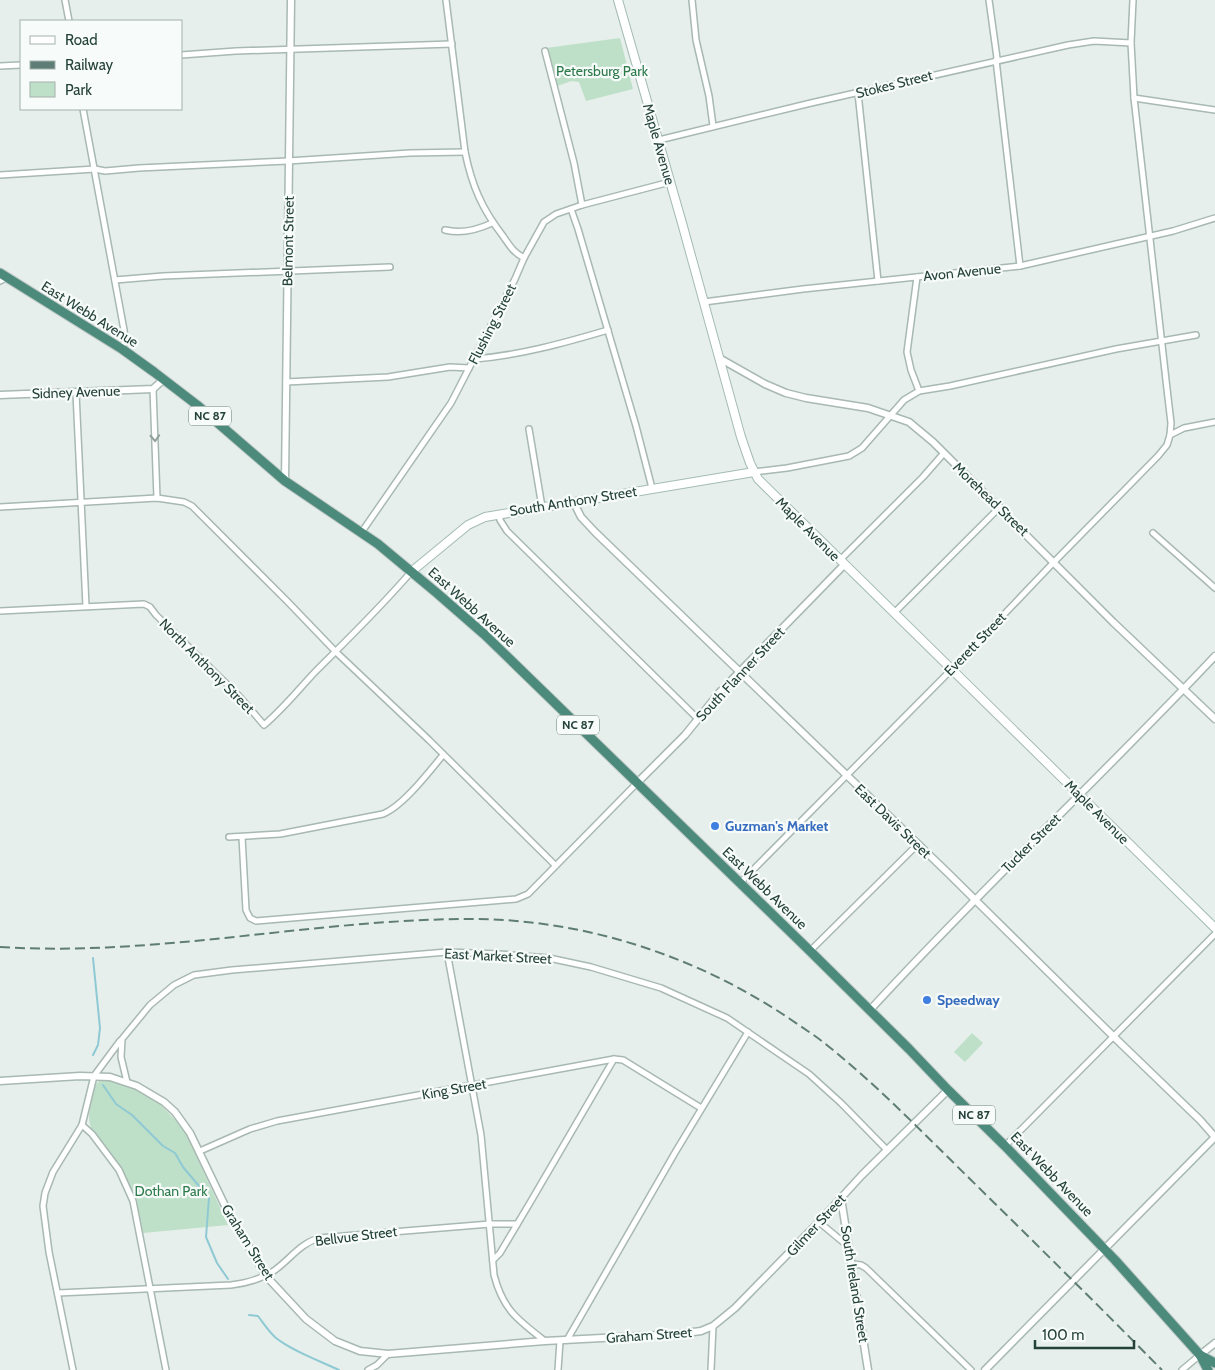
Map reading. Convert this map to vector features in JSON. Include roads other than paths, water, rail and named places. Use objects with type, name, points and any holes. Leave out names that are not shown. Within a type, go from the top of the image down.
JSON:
[{"type":"highway","name":"East Webb Avenue","points":[[2,277],[122,350],[164,379],[196,404],[285,481],[378,544],[485,635],[870,1010],[1006,1146],[1105,1249],[1200,1355],[1208,1370]]},
{"type":"highway","name":"East Webb Avenue","points":[[1200,1355],[1215,1363]]},
{"type":"main road","name":"Maple Avenue","points":[[618,0],[659,140],[741,437],[754,472],[763,484],[895,612],[951,670],[1215,928]]},
{"type":"main road","name":"South Anthony Street","points":[[411,572],[468,525],[485,516],[574,503],[652,488],[754,472]]},
{"type":"street","points":[[65,0],[69,20]]},
{"type":"street","name":"Belmont Street","points":[[285,481],[291,0]]},
{"type":"street","points":[[446,0],[468,169],[476,192],[492,223],[512,251],[524,258]]},
{"type":"street","points":[[692,0],[696,40],[709,96],[713,126]]},
{"type":"street","points":[[989,0],[998,58],[996,60],[1020,266]]},
{"type":"street","points":[[1133,0],[1131,43],[1134,98],[1162,340],[1170,415],[1170,435],[1184,428],[1215,422]]},
{"type":"street","name":"Stokes Street","points":[[659,140],[996,60],[1086,42],[1111,41],[1131,43]]},
{"type":"street","points":[[182,55],[452,44]]},
{"type":"street","points":[[545,51],[574,163],[582,205]]},
{"type":"street","points":[[0,66],[20,65]]},
{"type":"street","points":[[858,93],[878,281]]},
{"type":"street","points":[[1134,98],[1215,110]]},
{"type":"street","points":[[83,110],[124,330],[125,340],[122,350]]},
{"type":"street","points":[[0,175],[95,169],[105,171],[410,153],[466,152]]},
{"type":"street","name":"Flushing Street","points":[[361,533],[451,403],[544,222],[556,214],[582,205],[670,182]]},
{"type":"street","points":[[571,209],[608,330],[648,468],[652,488]]},
{"type":"street","name":"Avon Avenue","points":[[704,302],[745,295],[1020,266],[1200,224],[1215,218]]},
{"type":"street","points":[[445,230],[456,233],[480,229],[492,223]]},
{"type":"street","points":[[115,280],[163,276],[390,267]]},
{"type":"street","points":[[917,277],[907,352],[910,370],[919,391]]},
{"type":"street","points":[[475,359],[494,358],[539,350],[608,330]]},
{"type":"street","points":[[754,472],[787,468],[849,456],[862,448],[904,400],[919,391],[1162,340],[1196,335]]},
{"type":"street","name":"Morehead Street","points":[[719,358],[765,384],[786,393],[868,408],[909,422],[933,442],[1000,507],[1113,622],[1215,719]]},
{"type":"street","points":[[286,382],[388,377],[450,366],[469,368]]},
{"type":"street","points":[[157,498],[152,389],[164,379]]},
{"type":"street","name":"Sidney Avenue","points":[[0,395],[152,389]]},
{"type":"street","points":[[76,393],[86,606]]},
{"type":"street","points":[[529,429],[542,507]]},
{"type":"street","name":"Everett Street","points":[[740,883],[951,670],[1158,456],[1167,445],[1170,435]]},
{"type":"street","name":"South Flanner Street","points":[[637,783],[698,719],[719,693],[924,477],[944,453]]},
{"type":"street","points":[[0,507],[157,498],[188,503],[287,600],[336,652],[556,865]]},
{"type":"street","name":"East Davis Street","points":[[574,503],[578,513],[586,522],[658,590],[739,672],[768,698],[1195,1115],[1215,1137]]},
{"type":"street","points":[[895,612],[1000,507]]},
{"type":"street","points":[[499,514],[507,531],[698,719]]},
{"type":"street","points":[[1153,533],[1215,588]]},
{"type":"street","name":"North Anthony Street","points":[[0,611],[139,604],[150,607],[239,696],[264,724],[376,611],[411,572]]},
{"type":"street","name":"Tucker Street","points":[[870,1010],[975,900],[1185,689],[1215,656]]},
{"type":"street","points":[[229,837],[298,831],[386,813],[394,809],[443,754]]},
{"type":"street","points":[[242,837],[246,910],[253,920],[260,921],[516,899],[534,889],[637,783]]},
{"type":"street","points":[[810,952],[917,844]]},
{"type":"street","points":[[1006,1146],[1215,934]]},
{"type":"street","points":[[447,952],[481,1135],[494,1276],[502,1300],[516,1317],[545,1341]]},
{"type":"street","name":"East Market Street","points":[[94,1076],[136,1020],[150,1005],[174,985],[194,975],[232,970],[447,952],[549,958],[591,967],[661,988],[727,1018],[794,1062],[824,1086],[887,1150]]},
{"type":"street","points":[[558,1370],[564,1340],[748,1032]]},
{"type":"street","points":[[122,1039],[121,1057],[128,1082]]},
{"type":"street","points":[[493,1260],[500,1253],[614,1059],[623,1060],[701,1108]]},
{"type":"street","name":"King Street","points":[[200,1151],[250,1129],[276,1121],[614,1059]]},
{"type":"street","points":[[73,1370],[49,1252],[43,1206],[45,1193],[53,1172],[82,1125],[94,1076]]},
{"type":"street","name":"Graham Street","points":[[0,1081],[94,1076],[110,1077],[128,1082],[154,1096],[175,1112],[190,1133],[227,1210],[266,1276],[306,1319],[336,1341],[360,1351],[388,1354],[545,1341],[678,1334],[701,1331],[713,1326]]},
{"type":"street","name":"Gilmer Street","points":[[713,1326],[735,1308],[887,1150],[948,1090]]},
{"type":"street","points":[[82,1125],[92,1134],[127,1185],[137,1218],[166,1370]]},
{"type":"street","points":[[985,1370],[1215,1137]]},
{"type":"street","name":"South Ireland Street","points":[[842,1198],[868,1370]]},
{"type":"street","points":[[819,1222],[849,1247]]},
{"type":"street","name":"Bellvue Street","points":[[58,1293],[231,1285],[266,1276],[305,1243],[319,1238],[490,1224],[517,1224]]},
{"type":"street","points":[[853,1264],[862,1265],[866,1268],[971,1370]]},
{"type":"street","points":[[711,1370],[713,1326]]},
{"type":"street","points":[[1182,1370],[1215,1343]]},
{"type":"street","points":[[368,1370],[377,1365],[388,1354]]},
{"type":"waterway","points":[[93,958],[100,1028],[98,1045],[93,1055]]},
{"type":"waterway","points":[[103,1085],[116,1104],[132,1115],[163,1146],[175,1153],[183,1167],[209,1198],[206,1237],[217,1263],[228,1279]]},
{"type":"waterway","points":[[249,1315],[258,1316],[271,1333],[283,1343],[298,1352],[339,1370]]},
{"type":"railway","points":[[0,947],[59,949],[118,947],[177,943],[353,925],[471,919],[555,926],[597,934],[638,945],[717,977],[754,997],[814,1035],[847,1061],[917,1127],[1162,1370]]},
{"type":"place","name":"Guzman's Market","points":[[715,826]]},
{"type":"place","name":"Speedway","points":[[927,1000]]},
{"type":"park label","name":"Petersburg Park","points":[[602,71]]},
{"type":"park label","name":"Dothan Park","points":[[171,1191]]}]
